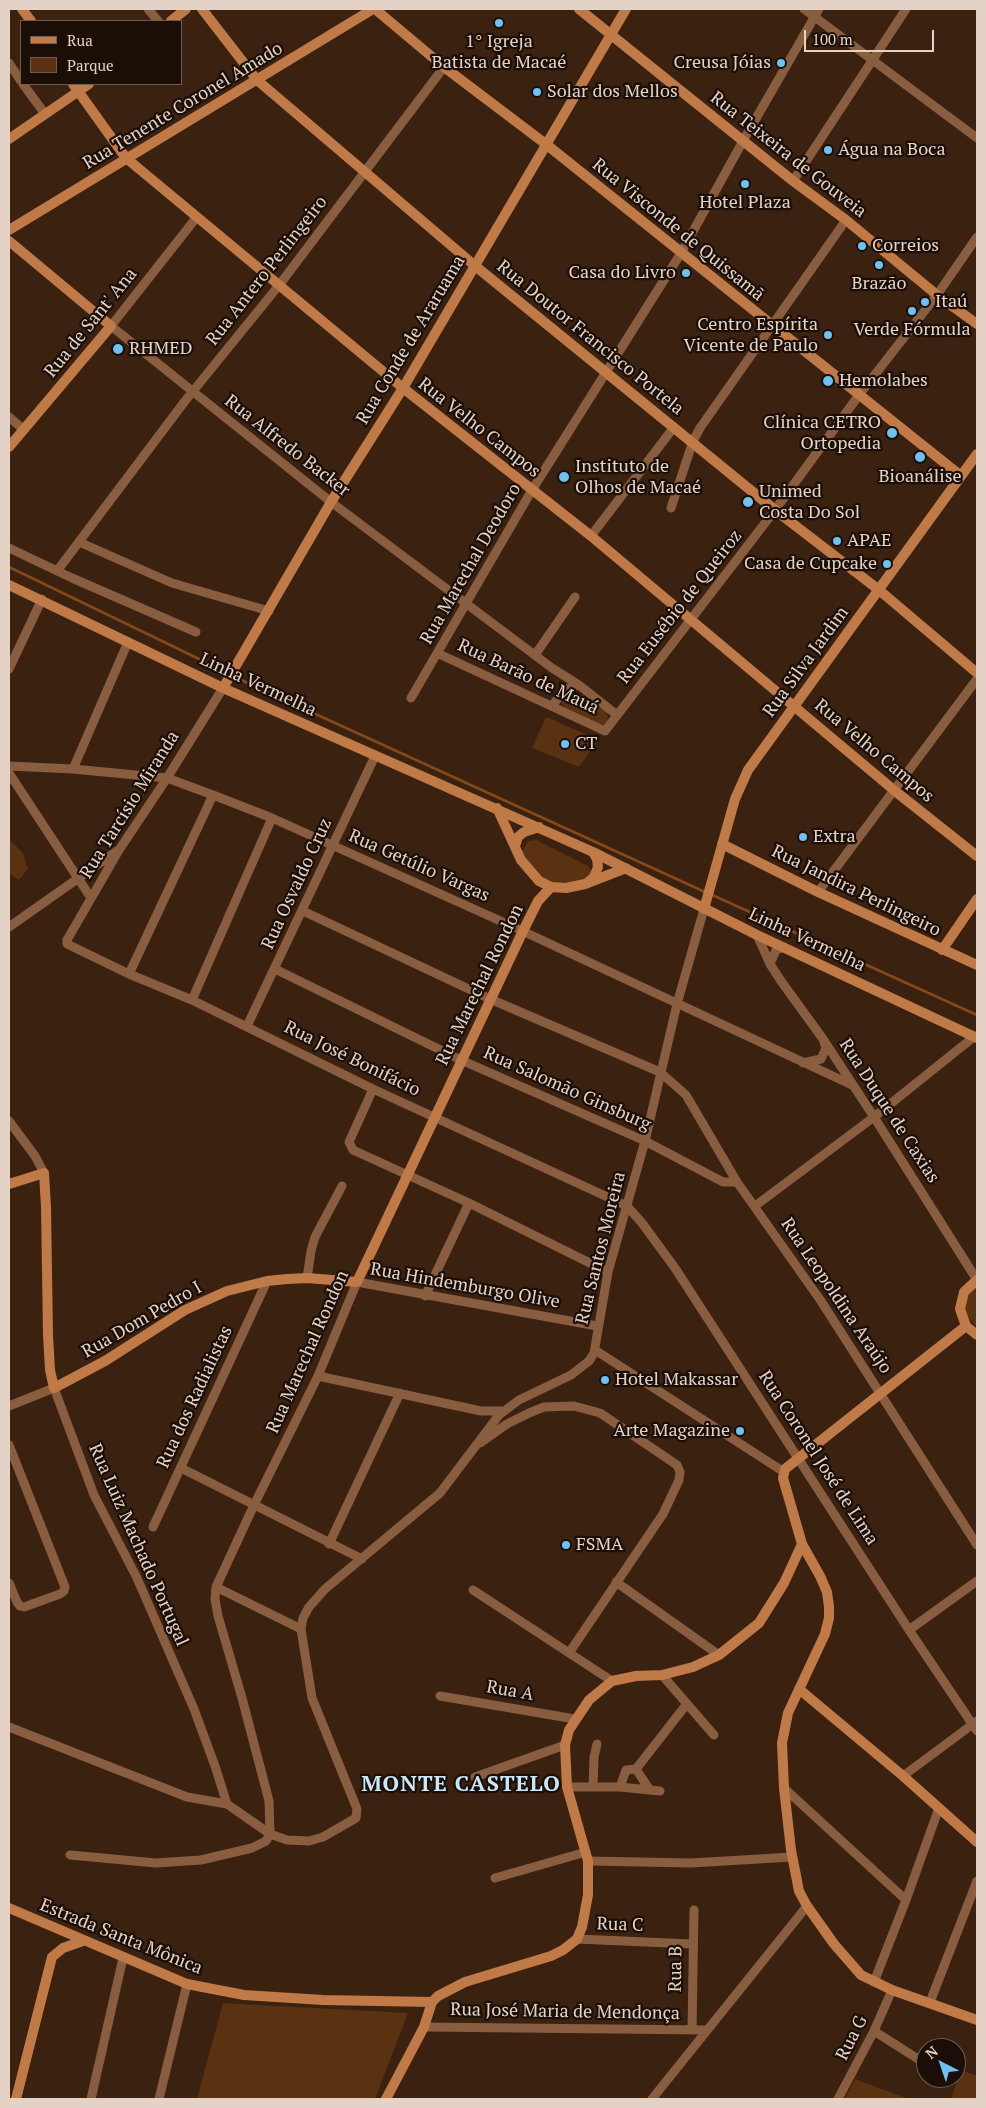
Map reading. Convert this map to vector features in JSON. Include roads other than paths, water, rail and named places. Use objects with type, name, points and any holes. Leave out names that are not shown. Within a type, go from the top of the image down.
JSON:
[{"type":"main road","points":[[22,9],[30,20]]},
{"type":"main road","points":[[172,20],[186,9]]},
{"type":"main road","name":"Rua Doutor Francisco Portela","points":[[202,9],[257,80],[474,265],[607,371],[775,510],[879,590],[977,673]]},
{"type":"main road","name":"Rua Tenente Coronel Amado","points":[[9,230],[40,213],[126,158],[374,9]]},
{"type":"main road","name":"Rua Visconde de Quissamã","points":[[374,9],[444,67],[547,145],[961,476]]},
{"type":"main road","name":"Rua Teixeira de Gouveia","points":[[579,9],[793,181],[846,220],[937,295],[977,324]]},
{"type":"main road","name":"Rua Conde de Araruama","points":[[223,688],[331,502],[403,388],[626,9]]},
{"type":"main road","points":[[9,139],[45,114],[76,88]]},
{"type":"main road","name":"Rua Velho Campos","points":[[76,88],[126,158],[196,218],[280,284],[403,388],[591,536],[895,791],[977,856]]},
{"type":"main road","name":"Rua Alfredo Backer","points":[[9,241],[111,326]]},
{"type":"main road","name":"Rua de Sant' Ana","points":[[9,447],[111,326]]},
{"type":"main road","name":"Rua Silva Jardim","points":[[706,904],[735,799],[748,770],[977,454]]},
{"type":"main road","name":"Linha Vermelha","points":[[9,585],[223,688],[497,808],[706,904],[757,935],[976,1037]]},
{"type":"main road","points":[[497,808],[521,860],[539,881],[551,887],[566,888],[585,884],[626,868]]},
{"type":"main road","points":[[515,846],[518,837],[524,832],[539,827]]},
{"type":"main road","name":"Rua Jandira Perlingeiro","points":[[722,844],[818,892],[977,965]]},
{"type":"main road","points":[[585,884],[594,877],[598,867],[597,859],[593,852]]},
{"type":"main road","points":[[538,901],[539,881]]},
{"type":"main road","points":[[538,901],[551,887]]},
{"type":"main road","points":[[942,950],[977,899]]},
{"type":"main road","name":"Rua Marechal Rondon","points":[[357,1282],[406,1174],[538,901]]},
{"type":"main road","points":[[9,1184],[44,1173]]},
{"type":"main road","name":"Rua Luiz Machado Portugal","points":[[44,1173],[48,1335],[50,1370],[54,1388]]},
{"type":"main road","name":"Rua Dom Pedro I","points":[[54,1388],[105,1361],[204,1300],[227,1291],[267,1281],[307,1278],[357,1282]]},
{"type":"main road","points":[[977,1280],[970,1285],[961,1300],[962,1318],[966,1326],[977,1335]]},
{"type":"main road","points":[[966,1326],[798,1458],[784,1472],[802,1544],[827,1592],[829,1618],[825,1634],[788,1713],[782,1748],[784,1788],[792,1857],[799,1891],[806,1906],[855,1970],[874,1982],[892,1990],[977,2020]]},
{"type":"main road","points":[[386,2099],[424,2027],[432,2002],[450,1988],[551,1956],[577,1939],[582,1927],[588,1896],[587,1857],[567,1787],[565,1745],[569,1730],[589,1700],[612,1681],[636,1676],[662,1675],[693,1667],[718,1655],[759,1623],[784,1583],[802,1544]]},
{"type":"main road","points":[[799,1688],[977,1842]]},
{"type":"main road","name":"Estrada Santa Mônica","points":[[9,1908],[187,1984],[254,1996],[323,2000],[432,2002]]},
{"type":"main road","points":[[16,2099],[52,1956],[62,1948],[83,1941]]},
{"type":"street","points":[[148,9],[157,20]]},
{"type":"street","points":[[804,9],[817,13],[873,60],[977,138]]},
{"type":"street","points":[[793,181],[906,9]]},
{"type":"street","name":"Rua Marechal Deodoro","points":[[412,698],[532,490],[681,253],[817,13]]},
{"type":"street","points":[[9,63],[20,80]]},
{"type":"street","name":"Rua Antero Perlingeiro","points":[[57,571],[192,392],[280,284],[444,67]]},
{"type":"street","points":[[25,85],[45,114]]},
{"type":"street","name":"Rua de Sant' Ana","points":[[111,326],[196,218]]},
{"type":"street","points":[[672,508],[693,441],[700,428],[846,220]]},
{"type":"street","name":"Rua Eusébio de Queiroz","points":[[605,731],[937,295],[977,237]]},
{"type":"street","name":"Rua Alfredo Backer","points":[[111,326],[331,502],[617,715]]},
{"type":"street","points":[[9,417],[24,430]]},
{"type":"street","points":[[591,536],[674,427]]},
{"type":"street","points":[[79,542],[172,583],[268,611]]},
{"type":"street","points":[[9,548],[196,632]]},
{"type":"street","points":[[535,655],[575,597]]},
{"type":"street","points":[[9,669],[42,600]]},
{"type":"street","points":[[73,768],[128,642]]},
{"type":"street","name":"Rua Barão de Mauá","points":[[437,653],[605,731]]},
{"type":"street","name":"Rua Alfredo Backer","points":[[552,668],[565,689]]},
{"type":"street","points":[[818,892],[977,679]]},
{"type":"street","points":[[552,706],[565,689],[579,685]]},
{"type":"street","name":"Rua Tarcísio Miranda","points":[[67,940],[119,850],[223,688]]},
{"type":"street","name":"Rua Osvaldo Cruz","points":[[247,1026],[375,756]]},
{"type":"street","name":"Rua Getúlio Vargas","points":[[9,766],[73,768],[167,778],[213,795],[272,818],[523,931],[852,1085]]},
{"type":"street","points":[[9,773],[91,898]]},
{"type":"street","points":[[129,974],[213,795]]},
{"type":"street","points":[[192,1000],[272,818]]},
{"type":"street","points":[[9,928],[119,850]]},
{"type":"street","name":"Rua Santos Moreira","points":[[270,1834],[287,1840],[310,1841],[335,1831],[356,1818],[357,1808],[312,1698],[302,1629],[303,1618],[316,1599],[440,1493],[472,1449],[504,1411],[519,1400],[581,1369],[589,1361],[595,1350],[597,1326],[608,1272],[645,1141],[677,1004],[706,904]]},
{"type":"street","name":"Rua Leopoldina Araújo","points":[[303,911],[490,999],[660,1072],[686,1094],[737,1182],[881,1393],[977,1545]]},
{"type":"street","name":"Rua Duque de Caxias","points":[[757,935],[770,964],[874,1116],[977,1280]]},
{"type":"street","name":"Rua José Bonifácio","points":[[67,940],[69,947],[192,1000],[373,1089],[627,1206]]},
{"type":"street","points":[[770,964],[776,950],[784,947]]},
{"type":"street","name":"Rua Salomão Ginsburg","points":[[275,969],[462,1060],[645,1141],[723,1182],[737,1182]]},
{"type":"street","points":[[755,1206],[976,1037]]},
{"type":"street","points":[[802,1063],[821,1059],[826,1048],[823,1039]]},
{"type":"street","points":[[373,1089],[349,1142],[353,1150],[469,1203],[608,1272]]},
{"type":"street","points":[[9,1121],[36,1156],[44,1173]]},
{"type":"street","points":[[307,1278],[311,1251],[316,1236],[342,1186]]},
{"type":"street","points":[[426,1296],[469,1203]]},
{"type":"street","name":"Rua Coronel José de Lima","points":[[627,1206],[675,1268],[909,1630],[976,1725]]},
{"type":"street","name":"Rua dos Radialistas","points":[[153,1528],[267,1281]]},
{"type":"street","name":"Rua Hindemburgo Olive","points":[[357,1282],[597,1326]]},
{"type":"street","name":"Rua Marechal Rondon","points":[[270,1834],[269,1801],[218,1616],[215,1599],[216,1587],[318,1376],[357,1282]]},
{"type":"street","points":[[595,1350],[784,1472]]},
{"type":"street","points":[[318,1376],[481,1411],[504,1411]]},
{"type":"street","name":"Rua Dom Pedro I","points":[[9,1406],[54,1388]]},
{"type":"street","name":"Rua Luiz Machado Portugal","points":[[54,1388],[94,1494],[137,1578],[197,1717],[227,1804]]},
{"type":"street","points":[[329,1544],[400,1393]]},
{"type":"street","points":[[472,1449],[507,1424],[544,1407],[561,1405],[586,1408],[600,1413],[677,1465],[680,1472],[679,1480],[663,1514],[569,1653]]},
{"type":"street","points":[[9,1445],[64,1583],[64,1591],[29,1606],[20,1606],[9,1582]]},
{"type":"street","points":[[180,1468],[362,1559]]},
{"type":"street","points":[[909,1630],[977,1581]]},
{"type":"street","points":[[616,1582],[718,1655]]},
{"type":"street","points":[[216,1587],[302,1629]]},
{"type":"street","points":[[473,1590],[612,1681]]},
{"type":"street","points":[[662,1675],[686,1705],[714,1735]]},
{"type":"street","name":"Rua A","points":[[440,1696],[575,1719]]},
{"type":"street","points":[[620,1787],[626,1770],[636,1769],[686,1705]]},
{"type":"street","points":[[903,1776],[976,1725]]},
{"type":"street","points":[[9,1727],[187,1797],[227,1804],[270,1834],[266,1841],[252,1848],[201,1860],[156,1863],[70,1855]]},
{"type":"street","points":[[593,1786],[594,1757],[597,1744]]},
{"type":"street","points":[[476,1777],[565,1745]]},
{"type":"street","points":[[636,1769],[649,1789]]},
{"type":"street","points":[[567,1787],[620,1787],[660,1791]]},
{"type":"street","points":[[784,1788],[906,1900]]},
{"type":"street","points":[[874,1982],[939,1808]]},
{"type":"street","points":[[495,1878],[587,1857],[691,1863],[792,1857]]},
{"type":"street","points":[[930,2002],[977,1881]]},
{"type":"street","points":[[652,2099],[806,1906]]},
{"type":"street","name":"Rua B","points":[[692,2029],[694,1910]]},
{"type":"street","name":"Rua C","points":[[577,1939],[692,1944]]},
{"type":"street","points":[[91,2099],[123,1958]]},
{"type":"street","points":[[159,2099],[187,1984]]},
{"type":"street","name":"Rua G","points":[[838,2099],[874,2031],[892,1990]]},
{"type":"street","name":"Rua José Maria de Mendonça","points":[[424,2027],[707,2030]]},
{"type":"street","points":[[874,2031],[916,2058]]},
{"type":"waterway","points":[[9,567],[226,672]]},
{"type":"waterway","points":[[241,680],[705,892]]},
{"type":"waterway","points":[[710,894],[977,1015]]},
{"type":"place","name":"1° Igreja Batista de Macaé","points":[[499,23]]},
{"type":"place","name":"Creusa Jóias","points":[[781,63]]},
{"type":"place","name":"Solar dos Mellos","points":[[537,92]]},
{"type":"place","name":"Água na Boca","points":[[828,150]]},
{"type":"place","name":"Hotel Plaza","points":[[745,184]]},
{"type":"place","name":"Correios","points":[[862,246]]},
{"type":"place","name":"Brazão","points":[[879,265]]},
{"type":"place","name":"Casa do Livro","points":[[686,273]]},
{"type":"place","name":"Itaú","points":[[925,302]]},
{"type":"place","name":"Verde Fórmula","points":[[912,311]]},
{"type":"place","name":"Centro Espírita Vicente de Paulo","points":[[828,335]]},
{"type":"place","name":"RHMED","points":[[118,349]]},
{"type":"place","name":"Hemolabes","points":[[828,381]]},
{"type":"place","name":"Clínica CETRO Ortopedia","points":[[892,433]]},
{"type":"place","name":"Bioanálise","points":[[920,457]]},
{"type":"place","name":"Instituto de Olhos de Macaé","points":[[564,477]]},
{"type":"place","name":"Unimed Costa Do Sol","points":[[748,502]]},
{"type":"place","name":"APAE","points":[[837,541]]},
{"type":"place","name":"Casa de Cupcake","points":[[887,564]]},
{"type":"place","name":"CT","points":[[565,744]]},
{"type":"place","name":"Extra","points":[[803,837]]},
{"type":"place","name":"Hotel Makassar","points":[[605,1380]]},
{"type":"place","name":"Arte Magazine","points":[[740,1431]]},
{"type":"place","name":"FSMA","points":[[566,1545]]},
{"type":"district","name":"MONTE CASTELO","points":[[461,1785]]}]
